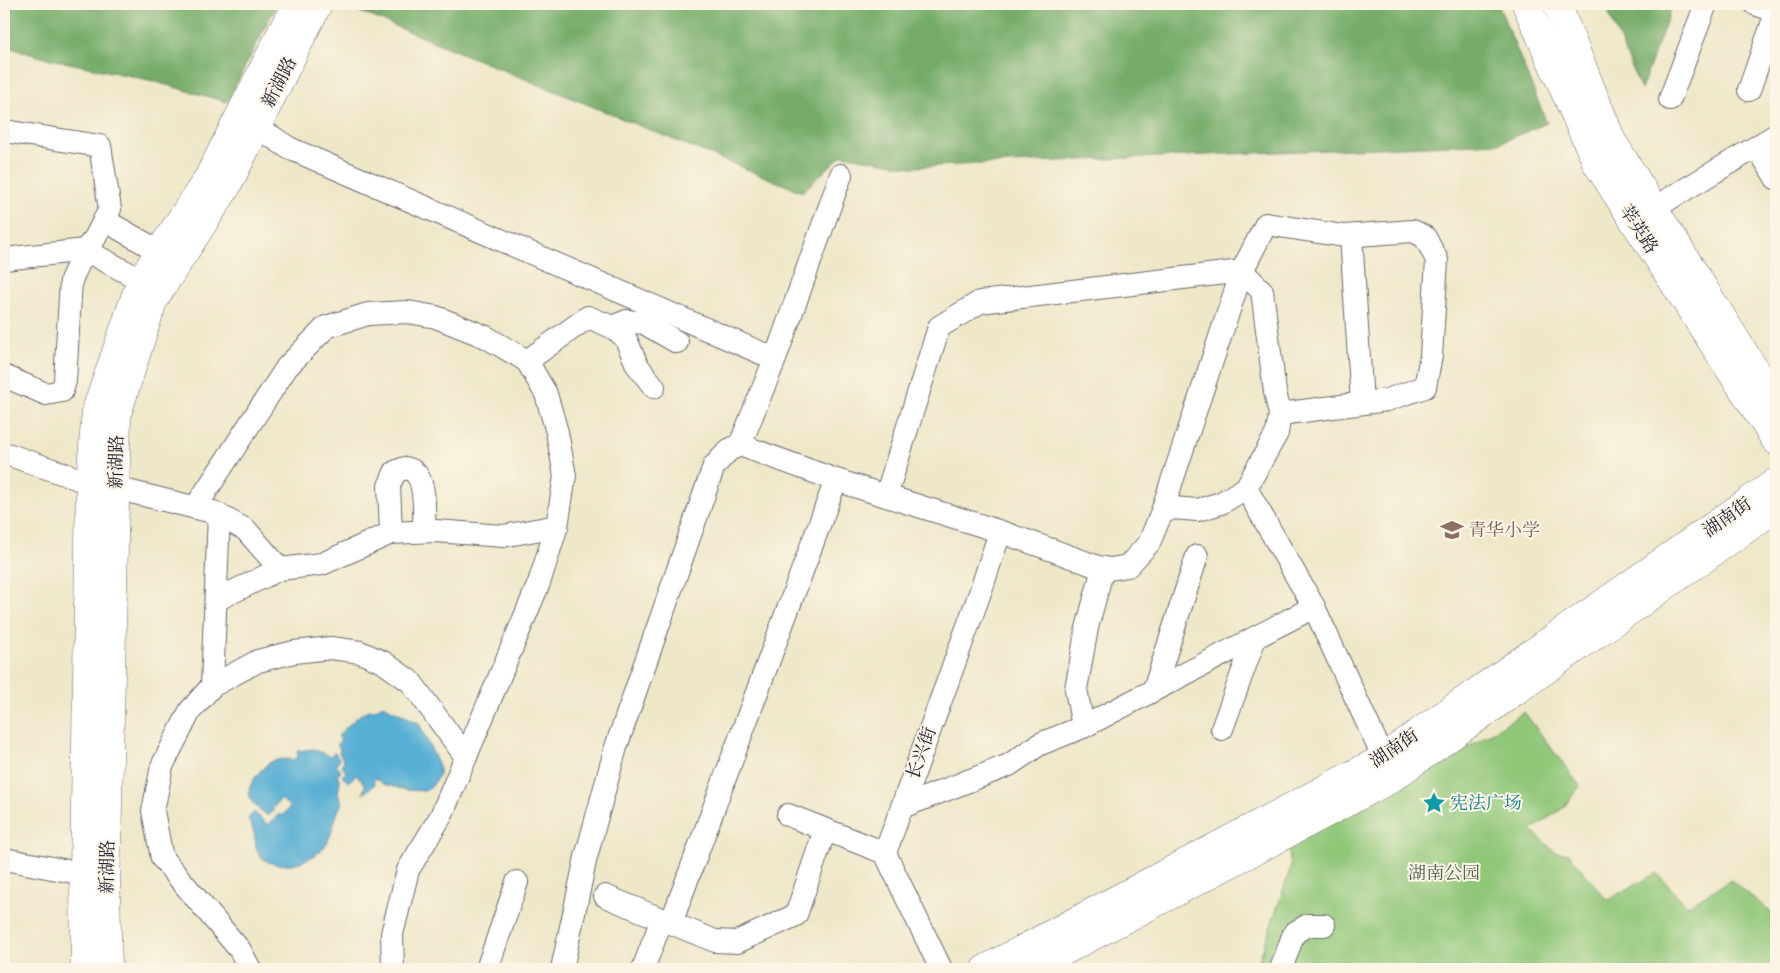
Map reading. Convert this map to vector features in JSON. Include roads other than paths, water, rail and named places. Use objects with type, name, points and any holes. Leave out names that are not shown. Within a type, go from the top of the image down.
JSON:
[{"type":"main road","name":"新湖路","points":[[108,969],[103,486],[96,410],[141,280],[208,178],[296,4]]},
{"type":"main road","name":"新湖路","points":[[85,969],[84,874],[103,486],[117,414],[153,301],[226,188],[318,4]]},
{"type":"main road","name":"莘英路","points":[[1526,4],[1597,164],[1776,441]]},
{"type":"main road","name":"莘英路","points":[[1557,4],[1612,142],[1776,404]]},
{"type":"main road","name":"湖南街","points":[[985,969],[1383,757],[1776,482]]},
{"type":"main road","name":"湖南街","points":[[1030,969],[1389,780],[1776,508]]},
{"type":"street","points":[[1670,99],[1706,4]]},
{"type":"street","points":[[1748,90],[1776,12],[1755,4]]},
{"type":"street","points":[[257,127],[290,148],[775,359]]},
{"type":"street","points":[[4,131],[100,146],[110,209],[95,238],[85,250],[72,280],[65,381],[62,391],[46,394],[4,376]]},
{"type":"street","points":[[1654,208],[1776,135]]},
{"type":"street","points":[[1757,147],[1776,178]]},
{"type":"street","points":[[562,969],[586,858],[616,747],[714,466],[729,450],[740,445],[775,359],[841,175]]},
{"type":"street","points":[[104,220],[160,252]]},
{"type":"street","points":[[740,445],[836,480],[1000,532],[1103,568],[1110,570],[1128,566],[1148,542],[1161,514],[1242,271],[1266,224],[1351,236],[1413,232],[1425,237],[1436,260],[1431,356],[1425,387],[1387,400],[1280,414]]},
{"type":"street","points":[[1351,236],[1362,403]]},
{"type":"street","points":[[4,259],[85,250],[141,280]]},
{"type":"street","points":[[1161,514],[1172,508],[1198,510],[1221,503],[1246,488],[1277,433],[1280,414],[1262,291],[1242,271]]},
{"type":"street","points":[[886,496],[939,327],[980,302],[1242,271]]},
{"type":"street","points":[[195,508],[287,367],[326,328],[368,314],[408,312],[436,317],[486,338],[527,361],[546,394],[565,476],[557,526],[539,583],[441,816],[408,870],[392,934],[393,969]]},
{"type":"street","points":[[527,361],[588,317],[612,327],[625,337],[637,365],[654,388]]},
{"type":"street","points":[[612,327],[627,321],[644,323],[677,342]]},
{"type":"street","points":[[4,453],[103,486],[213,512],[246,530],[280,569]]},
{"type":"street","points":[[391,533],[389,486],[395,472],[405,468],[414,471],[422,483],[424,531]]},
{"type":"street","points":[[643,969],[667,921],[836,480]]},
{"type":"street","points":[[1246,488],[1314,607],[1383,757]]},
{"type":"street","points":[[212,686],[218,515]]},
{"type":"street","points":[[216,600],[280,569],[322,564],[391,533],[424,531],[504,536],[557,526]]},
{"type":"street","name":"长兴街","points":[[885,853],[981,590],[1000,532]]},
{"type":"street","points":[[518,533],[535,550],[544,567]]},
{"type":"street","points":[[1154,690],[1198,556]]},
{"type":"street","points":[[1083,727],[1076,688],[1087,628],[1103,568]]},
{"type":"street","points":[[902,807],[1009,765],[1040,744],[1083,727],[1314,607]]},
{"type":"street","points":[[1222,729],[1255,638]]},
{"type":"street","points":[[250,969],[240,950],[162,858],[153,811],[162,766],[190,711],[212,686],[258,662],[294,652],[331,648],[360,652],[383,662],[411,682],[466,757]]},
{"type":"street","points":[[788,815],[885,853],[941,969]]},
{"type":"street","points":[[605,896],[715,941],[737,942],[796,915],[825,830]]},
{"type":"street","points":[[4,859],[84,874]]},
{"type":"street","points":[[487,969],[517,882]]},
{"type":"street","points":[[1281,969],[1294,933],[1308,925],[1324,925]]},
{"type":"water","points":[[383,705],[419,723],[439,766],[439,775],[432,786],[425,791],[406,790],[383,784],[376,778],[373,781],[375,784],[363,794],[365,785],[360,778],[356,775],[348,782],[342,776],[346,772],[341,764],[344,761],[339,753],[340,749],[337,744],[341,740],[338,736],[360,715]]},
{"type":"water","points":[[314,749],[329,756],[335,753],[340,760],[336,764],[341,772],[337,775],[340,781],[338,793],[342,803],[328,841],[319,852],[303,861],[284,865],[266,861],[258,853],[254,831],[248,819],[254,812],[268,825],[279,814],[282,816],[290,807],[281,799],[272,809],[274,811],[268,816],[250,800],[249,793],[252,782],[269,763],[279,760],[296,759],[298,756],[297,751]]},
{"type":"place","name":"青华小学","points":[[1452,530]]},
{"type":"place","name":"宪法广场","points":[[1434,803]]},
{"type":"park label","name":"湖南公园","points":[[1444,873]]}]
